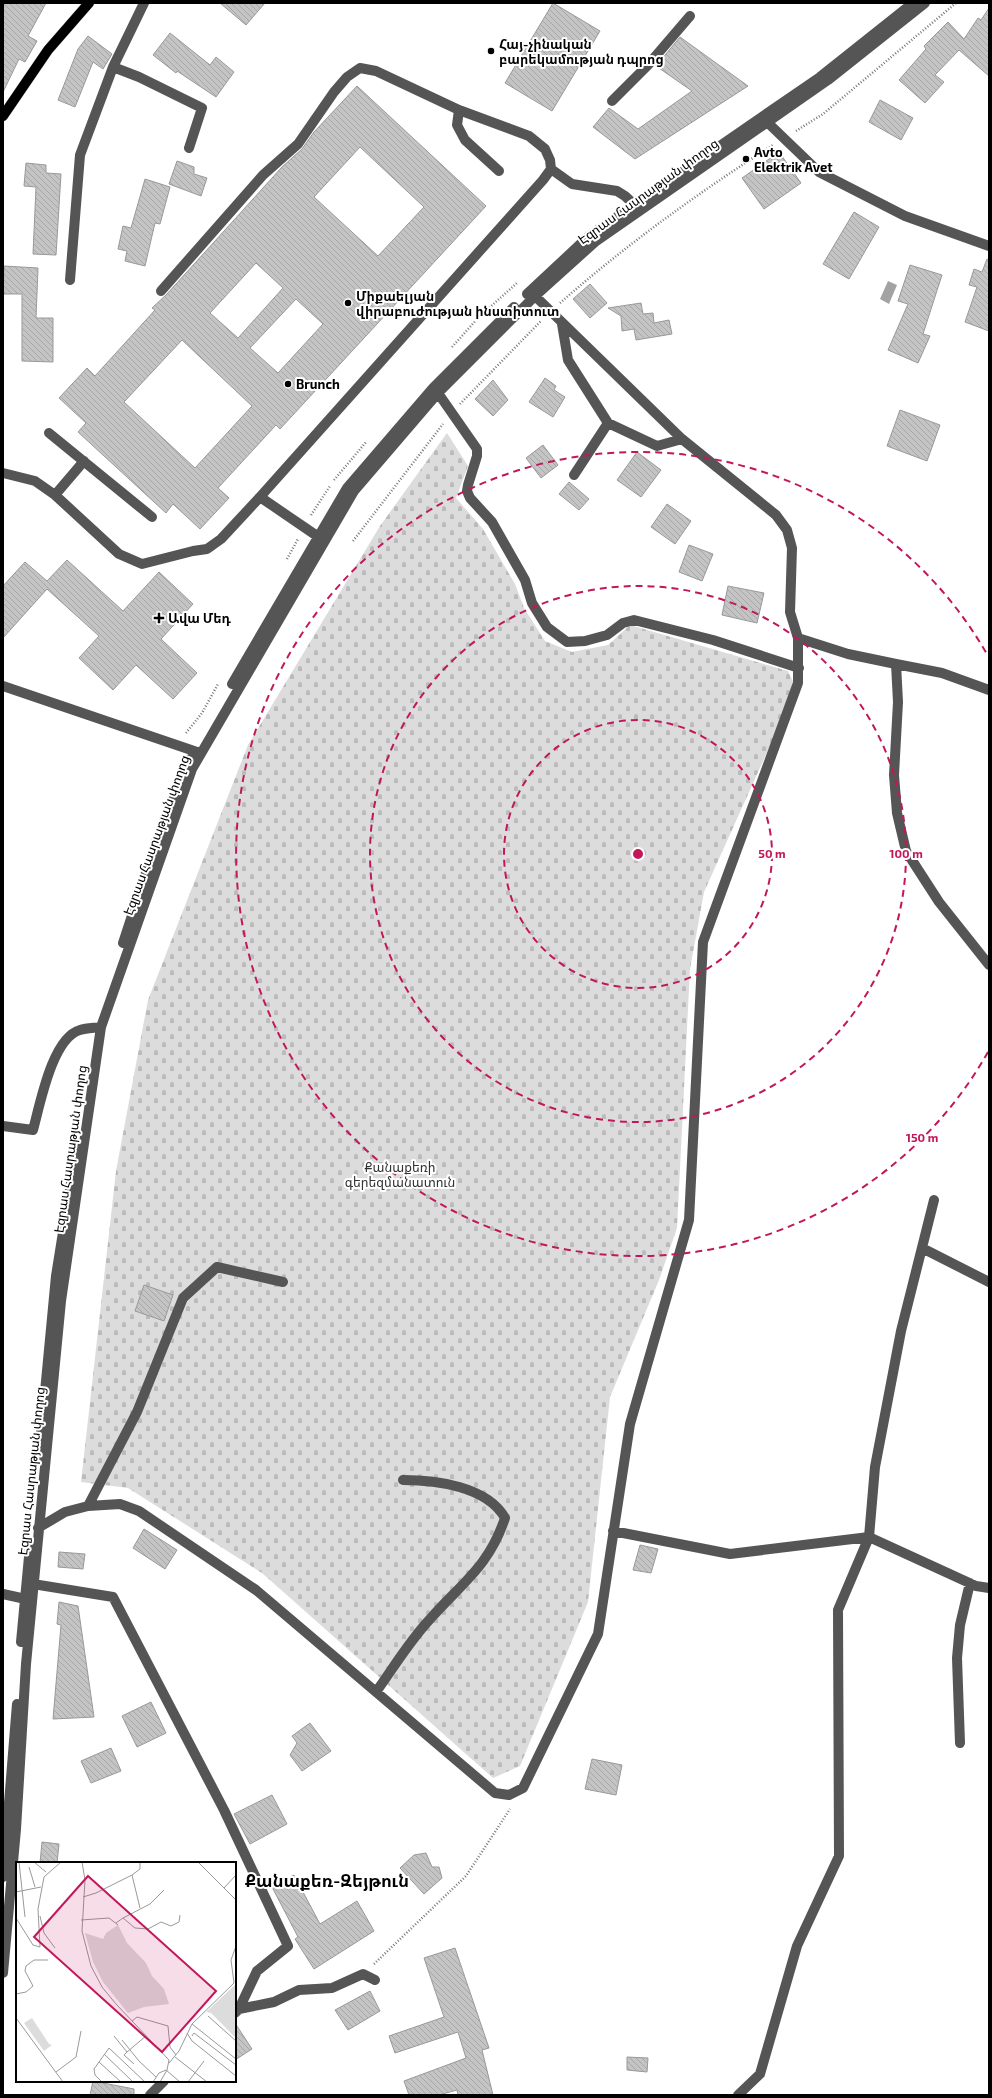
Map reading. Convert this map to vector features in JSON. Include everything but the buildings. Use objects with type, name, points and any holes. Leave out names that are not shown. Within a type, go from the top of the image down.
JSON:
[{"type":"main road","points":[[3,116],[48,50],[89,3]]},
{"type":"street","points":[[70,280],[80,155],[112,67],[144,3]]},
{"type":"street","name":"Էզրաս Հասրաթյան փողոց","points":[[322,538],[354,490],[438,393],[534,296],[595,242],[638,208],[732,136],[820,76],[913,3]]},
{"type":"street","name":"Էզրաս Հասրաթյան փողոց","points":[[3,1877],[9,1828],[56,1276],[98,1027],[197,752],[322,538],[348,488],[433,388],[589,236],[638,208],[828,80],[925,3]]},
{"type":"street","points":[[612,101],[648,65],[690,16]]},
{"type":"street","points":[[112,67],[139,77],[202,108],[189,148]]},
{"type":"street","points":[[3,473],[36,481],[55,495],[119,554],[142,564],[193,551],[207,550],[221,538],[260,497],[543,180],[551,169],[550,160],[538,142],[529,136],[459,110],[376,71],[360,68],[347,77],[334,92],[298,144],[263,175],[160,291]]},
{"type":"street","points":[[459,110],[457,125],[465,140],[500,171]]},
{"type":"street","points":[[767,122],[819,172],[904,216],[989,246]]},
{"type":"street","points":[[551,169],[572,184],[617,191],[638,208]]},
{"type":"street","points":[[38,1528],[65,1512],[88,1506],[120,1504],[139,1511],[256,1590],[495,1793],[509,1795],[523,1788],[598,1634],[630,1424],[688,1220],[703,942],[798,683],[798,638],[790,612],[792,548],[787,530],[776,515],[682,439],[534,296]]},
{"type":"street","points":[[562,324],[568,360],[608,423],[657,446],[682,439]]},
{"type":"street","points":[[438,393],[478,453],[468,485],[467,491],[470,498],[492,522],[525,580],[532,603],[547,627],[567,642],[585,641],[607,635],[623,623],[634,620],[713,640],[799,668]]},
{"type":"street","points":[[574,475],[608,423]]},
{"type":"street","points":[[49,433],[152,517]]},
{"type":"street","points":[[55,495],[84,461]]},
{"type":"street","points":[[260,497],[322,538]]},
{"type":"street","points":[[798,638],[848,654],[942,674],[989,690]]},
{"type":"street","points":[[896,664],[898,702],[894,775],[897,813],[906,851],[939,902],[989,965]]},
{"type":"street","points":[[3,686],[197,752]]},
{"type":"street","points":[[3,1126],[33,1130],[53,1061],[63,1040],[79,1030],[98,1027]]},
{"type":"street","name":"Էզրաս Հասրաթյան փողոց","points":[[28,1600],[33,1584],[61,1301],[98,1027]]},
{"type":"street","points":[[738,2095],[760,2074],[797,1946],[839,1856],[838,1610],[869,1537],[875,1467],[901,1331],[934,1200]]},
{"type":"street","points":[[922,1248],[989,1282]]},
{"type":"street","points":[[88,1506],[137,1412],[183,1298],[217,1266],[283,1282]]},
{"type":"street","points":[[376,1692],[430,1618],[488,1557],[499,1537],[505,1518],[501,1511],[492,1503],[462,1488],[427,1480],[403,1480]]},
{"type":"street","points":[[614,1531],[730,1554],[869,1537],[970,1583],[989,1588]]},
{"type":"street","points":[[960,1743],[957,1658],[960,1625],[970,1583]]},
{"type":"street","points":[[33,1584],[114,1597],[224,1810],[288,1946],[257,1971],[237,2011]]},
{"type":"street","points":[[3,1594],[28,1600]]},
{"type":"street","name":"Էզրաս Հասրաթյան փողոց","points":[[3,1973],[9,1828]]},
{"type":"street","points":[[237,2011],[274,2002],[299,1990],[332,1988],[363,1974],[375,1980]]},
{"type":"street","points":[[150,2095],[163,2082]]},
{"type":"path","points":[[353,541],[452,413],[550,312],[604,264],[669,214],[823,114],[956,3]]},
{"type":"path","points":[[363,1974],[466,1876],[523,1788]]},
{"type":"green space","name":"Քանաքեռի գերեզմանատուն","points":[[447,433],[468,466],[456,498],[483,529],[515,584],[524,608],[545,641],[572,652],[608,645],[630,625],[788,671],[796,688],[704,892],[690,969],[677,1228],[659,1280],[610,1397],[588,1602],[520,1766],[493,1778],[262,1573],[128,1488],[81,1482],[116,1171],[148,1000],[248,745],[380,526]]},
{"type":"shaded area","points":[[888,281],[897,285],[889,304],[880,299]]},
{"type":"place","name":"Հայ-չինական բարեկամության դպրոց","points":[[491,51]]},
{"type":"place","name":"Avto Elektrik Avet","points":[[746,159]]},
{"type":"place","name":"Միքաելյան վիրաբուժության ինստիտուտ","points":[[348,303]]},
{"type":"place","name":"Brunch","points":[[288,384]]},
{"type":"place","name":"Ավա Մեդ","points":[[159,618]]},
{"type":"district","name":"Քանաքեռ-Զեյթուն","points":[[327,1880]]}]
